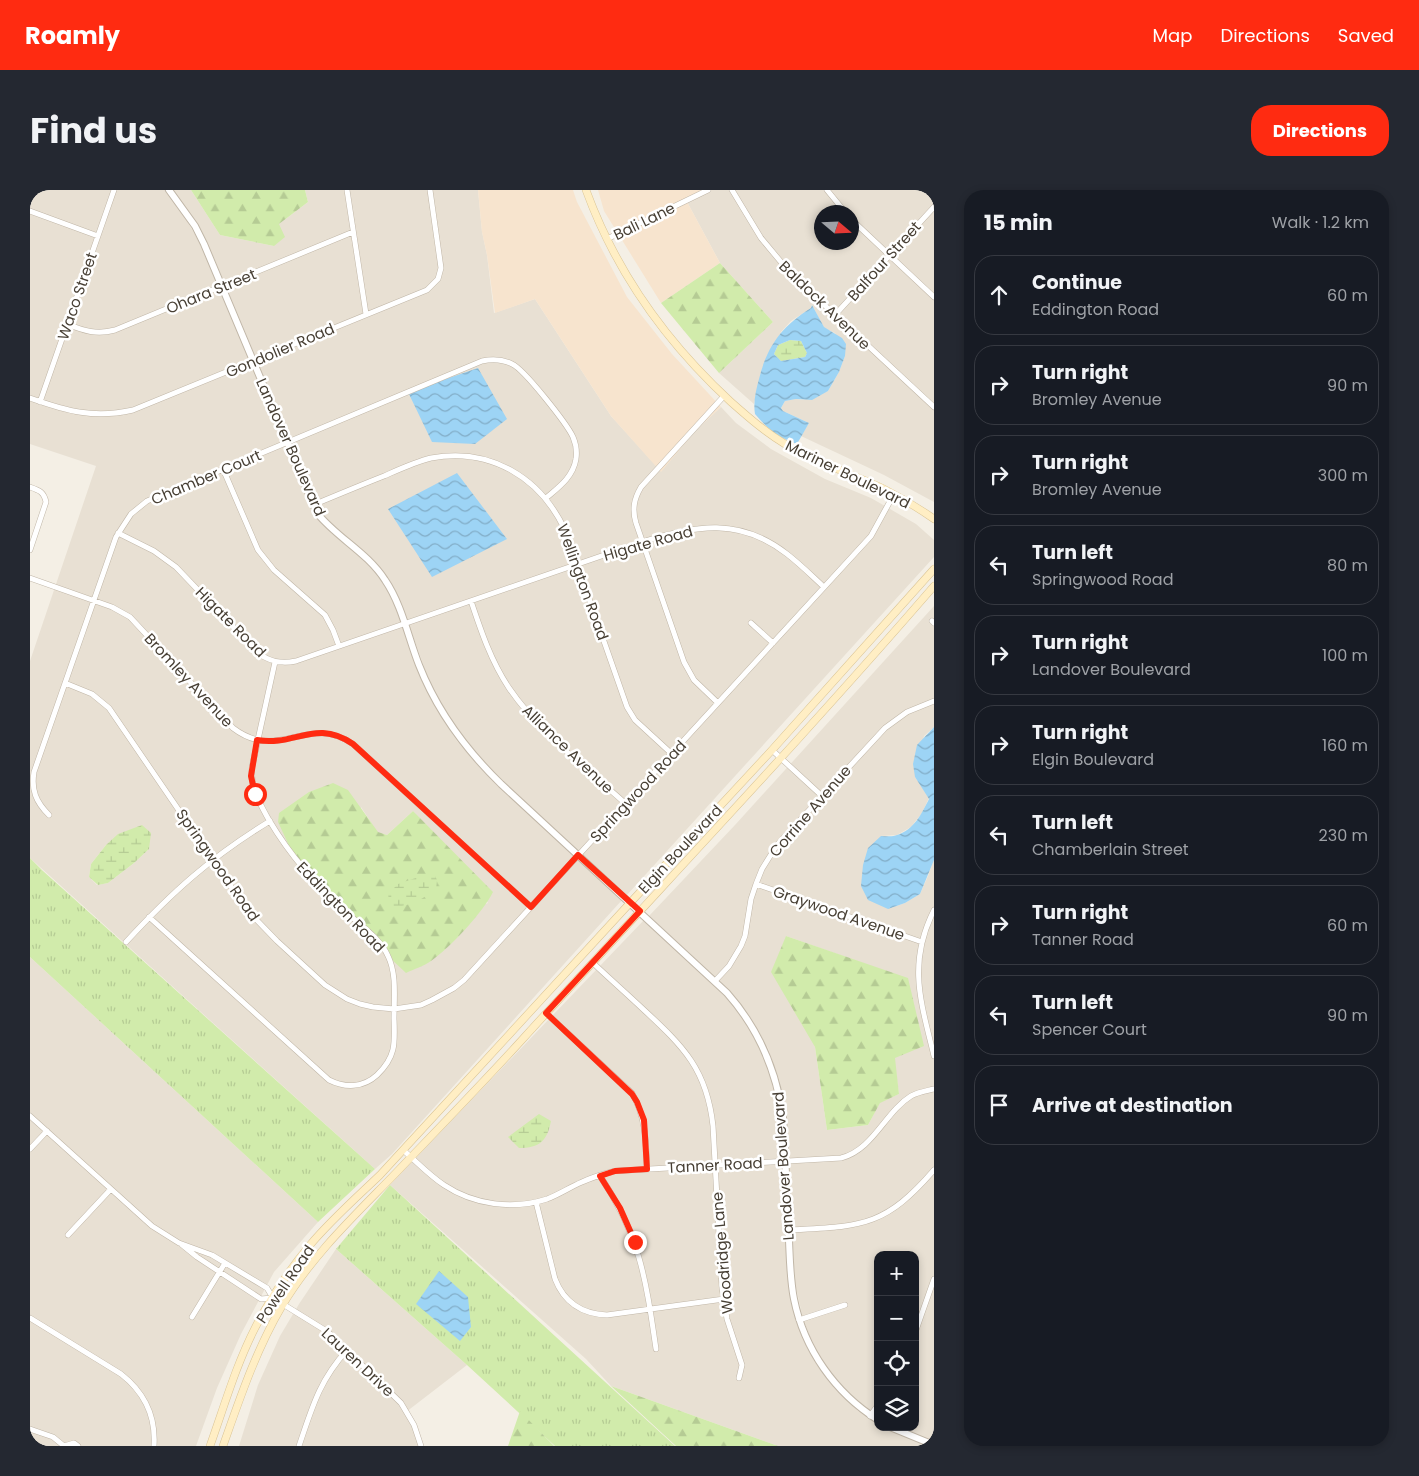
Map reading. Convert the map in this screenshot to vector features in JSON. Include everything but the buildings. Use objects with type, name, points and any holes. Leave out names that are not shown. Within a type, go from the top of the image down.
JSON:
[{"type":"main road","name":"Mariner Boulevard","points":[[586,190],[608,239],[631,283],[662,328],[698,370],[724,396],[784,444],[802,454],[894,494],[934,519]]},
{"type":"main road","name":"Elgin Boulevard","points":[[403,1150],[772,750],[934,569]]},
{"type":"main road","name":"Elgin Boulevard","points":[[411,1157],[782,758],[934,586]]},
{"type":"main road","name":"Powell Road","points":[[210,1446],[254,1329],[273,1298],[310,1245],[403,1150]]},
{"type":"main road","name":"Powell Road","points":[[223,1446],[254,1362],[283,1304],[312,1263],[336,1234],[411,1157]]},
{"type":"street","name":"Waco Street","points":[[40,402],[114,190]]},
{"type":"street","name":"Landover Boulevard","points":[[169,190],[198,232],[223,287],[313,505],[323,520],[376,567],[392,591],[427,684],[437,704],[460,739],[491,774],[727,992],[749,1020],[772,1066],[780,1098],[792,1284],[799,1320],[812,1349],[828,1376],[849,1398],[874,1418]]},
{"type":"street","points":[[347,190],[366,314]]},
{"type":"street","name":"Gondolier Road","points":[[30,398],[79,414],[100,415],[120,413],[145,406],[427,290],[438,279],[440,263],[430,190]]},
{"type":"street","name":"Bali Lane","points":[[608,239],[708,190]]},
{"type":"street","name":"Baldock Avenue","points":[[732,190],[749,221],[776,257],[802,286],[934,407]]},
{"type":"street","points":[[827,190],[839,205]]},
{"type":"street","name":"Balfour Street","points":[[834,316],[934,207]]},
{"type":"street","points":[[30,211],[98,236]]},
{"type":"street","points":[[859,227],[934,297]]},
{"type":"street","name":"Ohara Street","points":[[67,324],[90,332],[107,332],[223,287],[354,232]]},
{"type":"street","name":"Chamber Court","points":[[49,815],[38,802],[33,788],[34,772],[118,533],[131,514],[147,501],[482,361],[499,360],[513,364],[525,374],[573,438],[576,454],[574,468],[566,480],[546,498]]},
{"type":"street","points":[[718,703],[694,680],[684,662],[642,542],[634,516],[634,508],[636,495],[641,487],[724,396]]},
{"type":"street","name":"Wellington Road","points":[[313,505],[416,462],[444,456],[484,459],[508,468],[531,483],[546,498],[563,524],[627,708],[635,720],[672,754]]},
{"type":"street","points":[[223,469],[258,550],[274,570],[325,615],[339,646]]},
{"type":"street","points":[[30,488],[39,491],[45,496],[46,502],[30,550]]},
{"type":"street","name":"Springwood Road","points":[[65,684],[92,694],[109,708],[234,892],[262,926],[325,985],[347,999],[373,1007],[407,1008],[426,1003],[454,988],[464,980],[871,536],[894,494]]},
{"type":"street","name":"Higate Road","points":[[118,533],[154,551],[176,567],[257,652],[275,662],[296,661],[672,532],[697,528],[738,531],[775,545],[796,561],[824,587]]},
{"type":"street","name":"Bromley Avenue","points":[[30,578],[112,607],[130,617],[233,728],[241,734],[257,740],[274,742],[320,732],[346,739],[531,907]]},
{"type":"street","name":"Alliance Avenue","points":[[471,601],[492,658],[520,703],[546,732],[626,804]]},
{"type":"street","points":[[751,623],[773,643]]},
{"type":"street","name":"Eddington Road","points":[[149,917],[323,1076],[336,1084],[351,1086],[365,1083],[377,1075],[387,1063],[394,1050],[395,1043],[393,973],[392,964],[385,949],[305,872],[282,841],[255,794],[252,785],[252,767],[257,740],[275,662]]},
{"type":"street","name":"Corrine Avenue","points":[[715,981],[729,966],[742,946],[748,926],[751,899],[756,884],[762,869],[777,845],[885,728],[907,712],[934,701]]},
{"type":"street","points":[[772,750],[822,796]]},
{"type":"street","points":[[126,942],[179,888],[212,860],[270,821]]},
{"type":"street","name":"Graywood Avenue","points":[[756,884],[922,942]]},
{"type":"street","points":[[934,910],[922,942],[918,961],[918,981],[934,1056]]},
{"type":"street","name":"Woodridge Lane","points":[[593,963],[673,1037],[691,1059],[702,1080],[709,1100],[714,1126],[724,1299],[732,1338],[742,1365],[739,1378]]},
{"type":"street","points":[[546,1013],[632,1094],[644,1120],[647,1169]]},
{"type":"street","name":"Tanner Road","points":[[403,1150],[446,1186],[470,1198],[494,1204],[508,1205],[536,1202],[554,1196],[582,1182],[615,1171],[841,1158],[854,1154],[864,1146],[906,1100],[918,1093],[934,1089]]},
{"type":"street","points":[[30,1116],[152,1226],[261,1299],[273,1298],[267,1288],[225,1263],[205,1252],[179,1243]]},
{"type":"street","points":[[30,1149],[47,1131]]},
{"type":"street","points":[[789,1230],[846,1226],[871,1221],[902,1203],[934,1170]]},
{"type":"street","points":[[600,1176],[620,1208],[635,1242],[645,1277],[656,1349]]},
{"type":"street","points":[[68,1235],[110,1190]]},
{"type":"street","points":[[536,1202],[554,1279],[558,1288],[569,1302],[582,1310],[598,1315],[612,1315],[724,1299]]},
{"type":"street","points":[[192,1317],[225,1263]]},
{"type":"street","points":[[919,1321],[934,1279]]},
{"type":"street","name":"Lauren Drive","points":[[273,1298],[328,1332],[401,1403],[414,1425],[421,1446]]},
{"type":"street","points":[[799,1320],[845,1305]]},
{"type":"street","points":[[30,1318],[130,1380],[149,1408],[154,1429],[154,1446]]},
{"type":"street","points":[[298,1446],[320,1387],[335,1363],[347,1350]]},
{"type":"street","points":[[870,1416],[874,1410]]},
{"type":"street","points":[[219,1419],[231,1424]]},
{"type":"street","points":[[30,1429],[53,1438],[64,1446],[74,1443],[78,1446]]},
{"type":"street","points":[[900,1431],[934,1445]]},
{"type":"shaded area","points":[[30,190],[165,190],[180,209],[201,245],[314,514],[363,559],[382,580],[394,603],[424,685],[445,723],[457,741],[484,772],[622,900],[392,1154],[375,1169],[30,858],[30,661],[96,466],[30,444]],"holes":[[[361,807],[377,832],[387,835],[413,811],[488,903],[371,940]],[[106,845],[149,849],[108,883],[97,885],[89,877],[91,864]]]},
{"type":"shaded area","points":[[173,190],[191,190],[220,235],[274,246],[279,224],[308,202],[305,190],[478,190],[494,313],[535,299],[611,416],[661,471],[695,431],[721,407],[736,423],[771,449],[825,479],[871,498],[916,524],[934,540],[934,557],[627,895],[503,782],[475,753],[451,720],[430,683],[400,601],[388,578],[368,555],[320,511],[214,258],[197,224]]},
{"type":"shaded area","points":[[478,190],[573,190],[577,202],[627,297],[672,354],[721,407],[695,431],[661,472],[611,416],[535,299],[495,313],[482,232]]},
{"type":"shaded area","points":[[598,190],[709,190],[686,200],[720,263],[661,303],[604,211]]},
{"type":"shaded area","points":[[709,190],[934,190],[934,502],[884,475],[801,436],[809,423],[783,411],[781,408],[785,401],[804,400],[828,391],[839,372],[845,356],[835,333],[824,328],[812,305],[811,308],[791,321],[781,332],[762,369],[754,404],[719,373],[773,322],[720,263],[686,200]]},
{"type":"shaded area","points":[[934,606],[934,727],[924,736],[915,777],[929,798],[922,813],[911,827],[897,835],[881,836],[888,909],[905,903],[920,894],[934,859],[934,1442],[906,1431],[919,1431],[919,1251],[874,1251],[874,1414],[851,1396],[831,1374],[814,1348],[803,1319],[795,1283],[786,1117],[780,1082],[768,1048],[751,1018],[730,991],[649,916],[735,825]],"holes":[[[786,936],[908,979],[894,1058],[899,1094],[880,1102],[868,1125],[827,1130],[815,1047]]]},
{"type":"shaded area","points":[[644,920],[725,994],[754,1035],[768,1067],[777,1099],[779,1117],[789,1283],[796,1320],[808,1350],[835,1389],[858,1411],[874,1421],[874,1431],[892,1431],[928,1446],[778,1446],[611,1386],[586,1359],[390,1185]]},
{"type":"shaded area","points":[[30,957],[318,1222],[274,1272],[241,1334],[217,1388],[196,1446],[30,1446]]},
{"type":"shaded area","points":[[336,1249],[467,1365],[406,1412],[422,1446],[239,1446],[258,1385],[280,1336]]},
{"type":"green space","points":[[191,190],[305,190],[308,202],[279,224],[285,237],[274,246],[220,235]]},
{"type":"green space","points":[[720,263],[773,322],[719,373],[661,303]]},
{"type":"green space","points":[[790,340],[801,341],[807,353],[805,357],[781,361],[774,354],[778,345]]},
{"type":"green space","points":[[333,783],[348,790],[378,832],[387,835],[413,811],[493,892],[474,919],[447,948],[428,963],[406,973],[371,940],[319,885],[291,850],[278,822],[279,813],[309,792]]},
{"type":"green space","points":[[142,825],[151,833],[149,849],[108,883],[98,885],[89,877],[91,864],[106,845],[118,834]]},
{"type":"green space","points":[[30,858],[375,1169],[318,1222],[30,957]]},
{"type":"green space","points":[[433,872],[437,880],[436,890],[420,900],[390,907],[388,894],[398,884]]},
{"type":"green space","points":[[786,936],[908,978],[924,1046],[895,1058],[899,1094],[880,1103],[868,1125],[827,1130],[815,1047],[771,972]]},
{"type":"green space","points":[[539,1114],[551,1121],[545,1138],[532,1147],[519,1148],[508,1137]]},
{"type":"green space","points":[[390,1185],[675,1446],[555,1446],[336,1249]]},
{"type":"green space","points":[[611,1386],[778,1446],[676,1446]]},
{"type":"green space","points":[[520,1411],[554,1446],[508,1446]]},
{"type":"water","points":[[812,305],[824,327],[842,338],[846,344],[845,356],[839,372],[828,391],[812,400],[796,399],[785,401],[781,408],[783,411],[809,423],[797,444],[773,432],[755,414],[754,410],[762,367],[771,347],[792,322],[811,308]],"holes":[[[790,340],[801,341],[807,353],[805,357],[781,361],[774,354],[778,345]]]},
{"type":"water","points":[[478,368],[507,419],[475,444],[432,442],[408,392]]},
{"type":"water","points":[[457,473],[507,539],[432,577],[388,509]]},
{"type":"water","points":[[934,727],[934,860],[920,894],[905,903],[888,909],[868,900],[861,886],[863,865],[868,848],[881,836],[895,836],[903,833],[913,825],[929,799],[915,777],[913,764],[917,745]]},
{"type":"water","points":[[439,1271],[468,1297],[471,1327],[460,1341],[416,1304]]},
{"type":"route","points":[[255,794],[251,776],[257,740],[274,742],[320,732],[337,735],[353,744],[531,907],[578,855],[640,911],[546,1013],[626,1086],[641,1111],[644,1120],[647,1169],[615,1171],[600,1175],[620,1208],[635,1242]]}]
